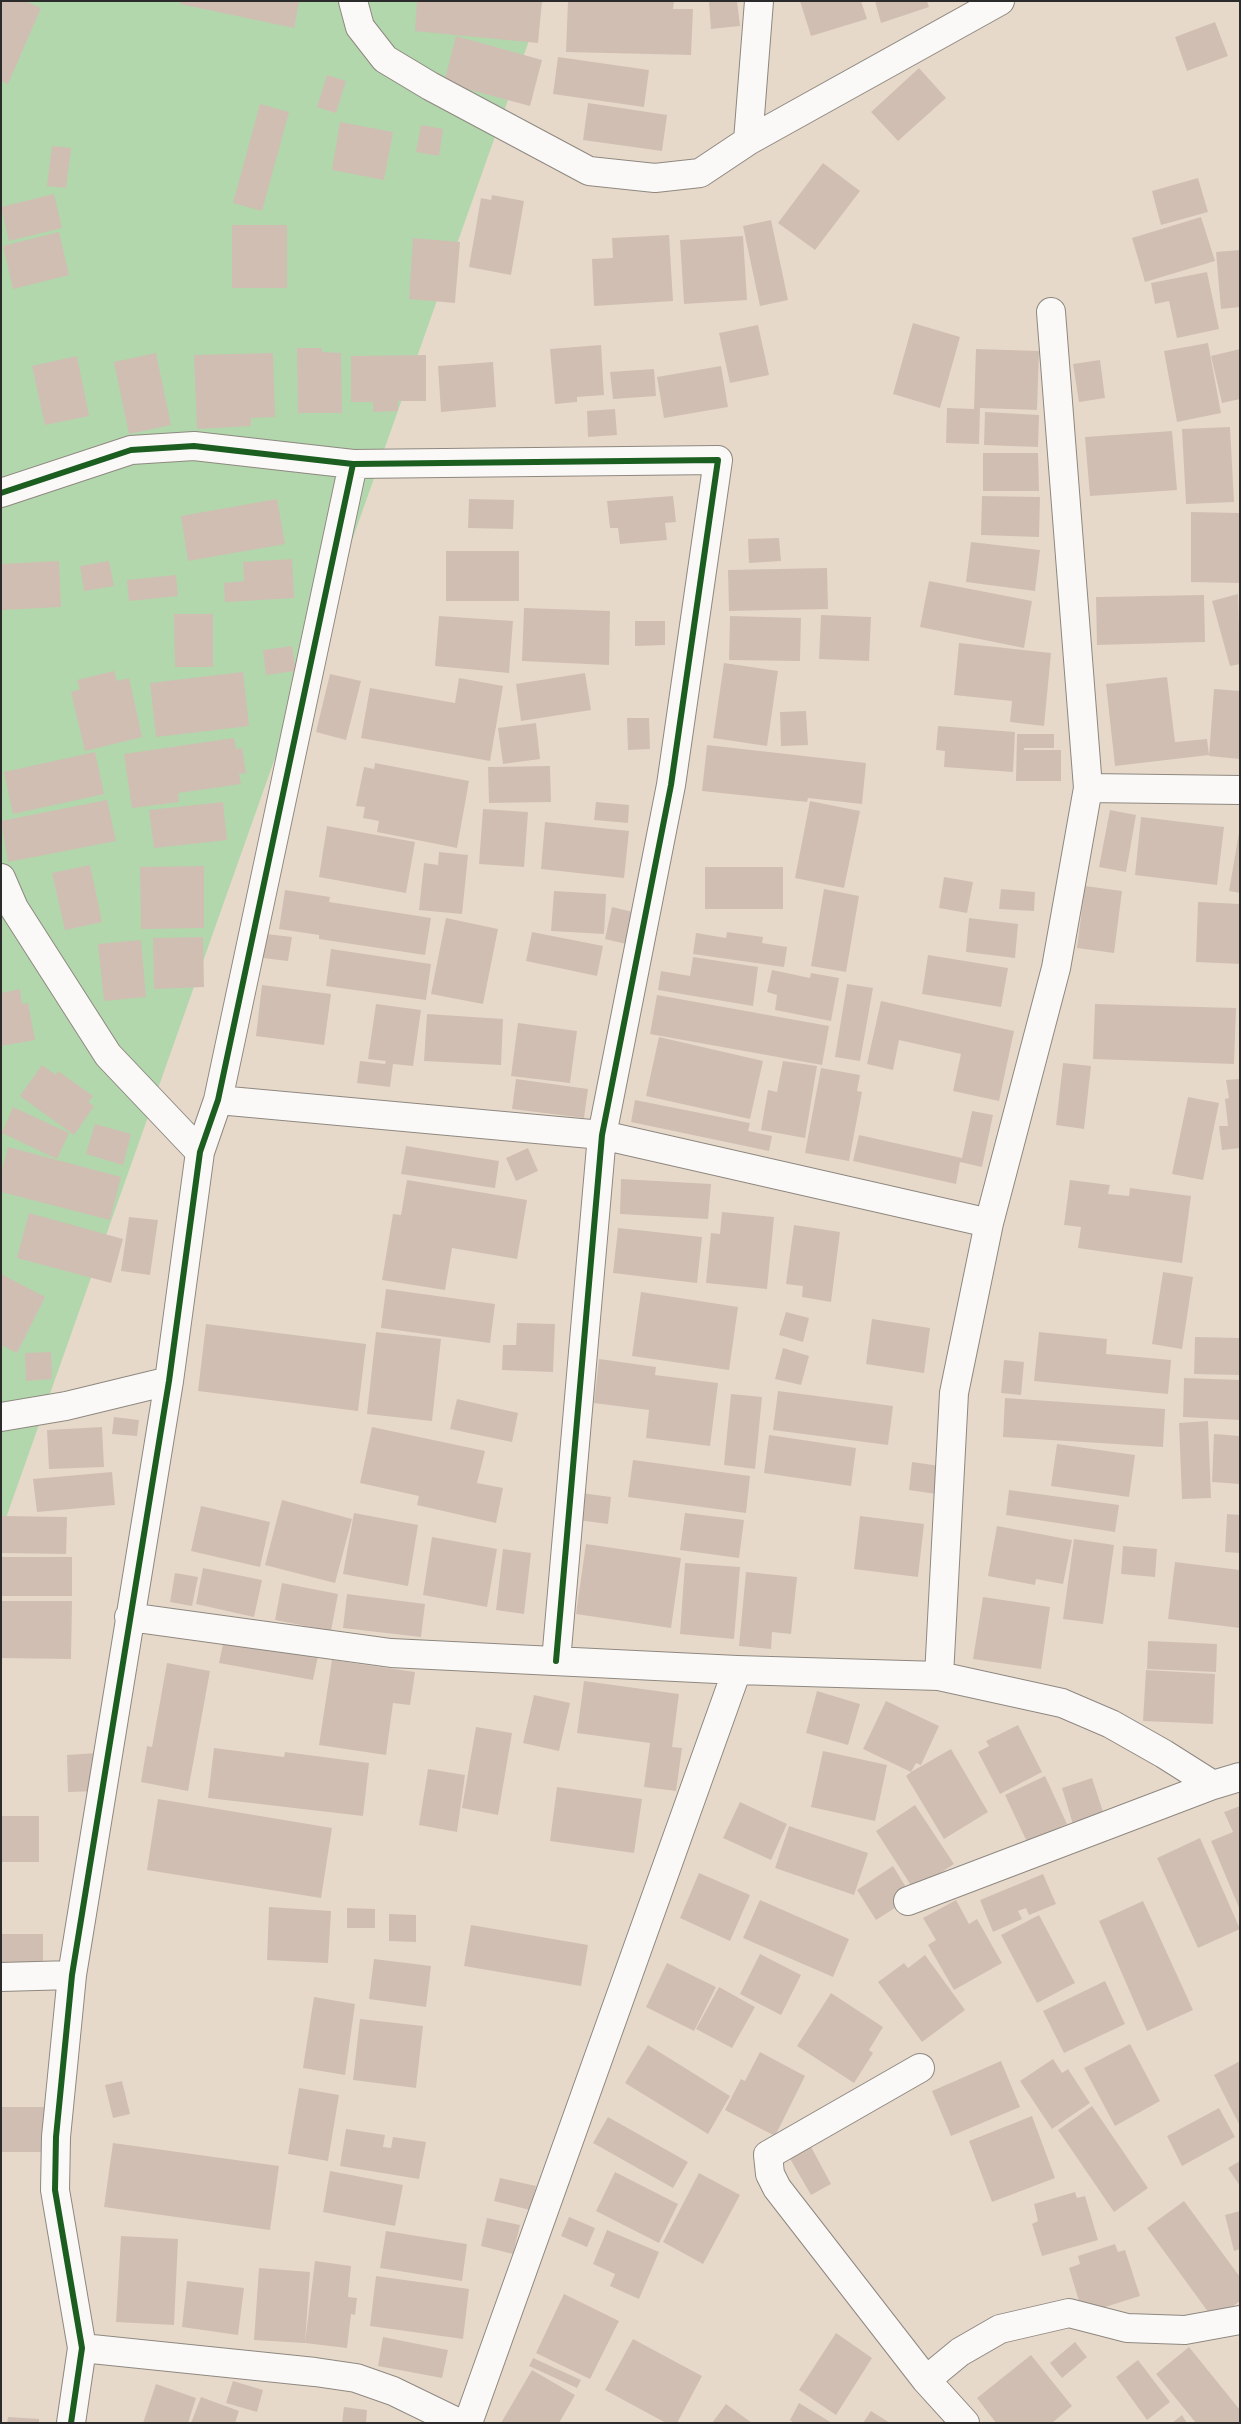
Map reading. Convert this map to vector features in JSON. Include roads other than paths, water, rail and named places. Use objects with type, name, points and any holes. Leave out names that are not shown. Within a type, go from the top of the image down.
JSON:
[{"type":"street","points":[[353,1],[360,27],[385,59],[430,86],[589,171],[655,178],[700,174],[748,141],[1000,1]]},
{"type":"street","points":[[748,141],[758,1]]},
{"type":"street","points":[[939,1676],[954,1393],[989,1223],[1056,968],[1088,788],[1051,312]]},
{"type":"street","points":[[1,493],[131,450],[194,446],[353,464],[718,460],[671,785],[602,1135],[556,1661]]},
{"type":"street","points":[[71,2423],[82,2348],[55,2190],[56,2137],[72,1975],[169,1381],[200,1152],[218,1100],[353,464]]},
{"type":"street","points":[[1088,788],[1240,790]]},
{"type":"street","points":[[1,878],[14,908],[108,1055],[200,1152]]},
{"type":"street","points":[[218,1100],[602,1135],[989,1223]]},
{"type":"street","points":[[1,1417],[66,1406],[169,1381]]},
{"type":"street","points":[[129,1617],[391,1652],[738,1670],[939,1676],[1062,1704],[1111,1724],[1213,1785]]},
{"type":"street","points":[[468,2423],[738,1670]]},
{"type":"street","points":[[908,1901],[1213,1785],[1240,1777]]},
{"type":"street","points":[[1,1977],[72,1975]]},
{"type":"street","points":[[920,2068],[768,2155],[770,2174],[777,2188],[926,2380],[965,2423]]},
{"type":"street","points":[[926,2380],[960,2352],[1000,2329],[1069,2313],[1127,2328],[1185,2330],[1240,2320]]},
{"type":"street","points":[[82,2348],[315,2372],[356,2378],[393,2391],[459,2423]]}]
